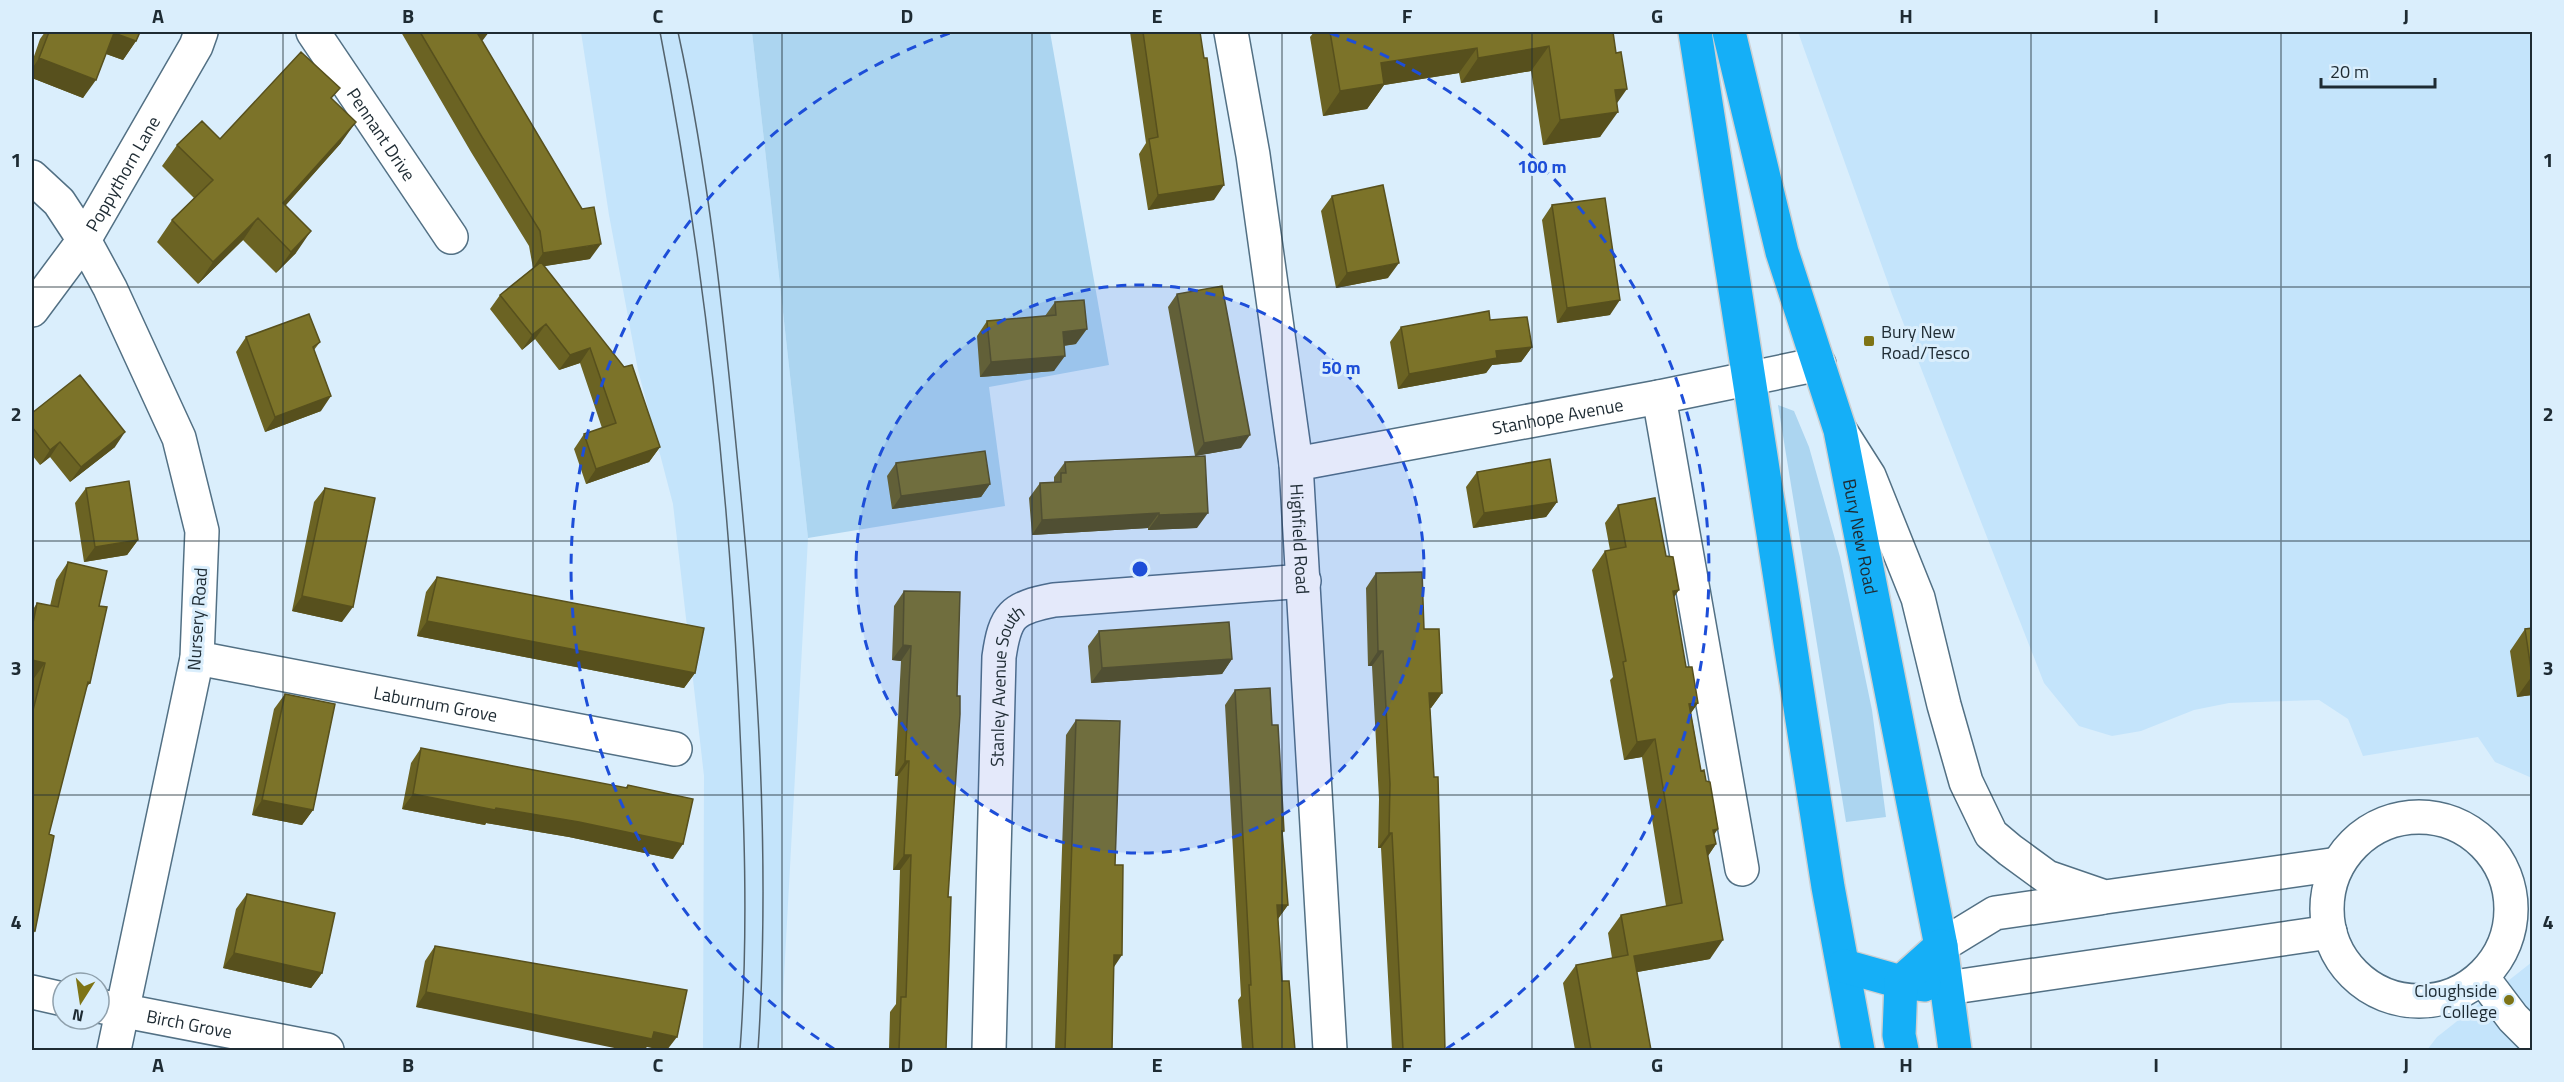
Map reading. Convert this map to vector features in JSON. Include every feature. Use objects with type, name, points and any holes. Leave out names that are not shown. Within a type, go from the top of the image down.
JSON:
[{"type":"highway","points":[[1695,32],[1828,887],[1858,1050]]},
{"type":"highway","name":"Bury New Road","points":[[1729,32],[1782,252],[1840,430],[1941,946],[1956,1050]]},
{"type":"highway","points":[[1902,1050],[1899,1035],[1901,982],[1941,946]]},
{"type":"highway","points":[[1844,966],[1901,982],[1947,988]]},
{"type":"street","name":"Poppythorn Lane","points":[[32,310],[84,240],[196,46],[201,32]]},
{"type":"street","name":"Pennant Drive","points":[[313,32],[451,237]]},
{"type":"street","name":"Highfield Road","points":[[1231,32],[1253,155],[1296,464],[1330,1050]]},
{"type":"street","name":"Nursery Road","points":[[32,177],[59,202],[84,240],[110,288],[179,438],[202,531],[197,658],[111,1005]]},
{"type":"street","name":"Stanhope Avenue","points":[[1296,464],[1659,397],[1819,364]]},
{"type":"street","points":[[1659,397],[1742,869]]},
{"type":"street","points":[[1840,430],[1869,476],[1918,598],[1944,705],[1966,782],[1991,834],[2047,877],[2105,897]]},
{"type":"street","name":"Stanley Avenue South","points":[[989,1050],[999,657],[1002,635],[1012,615],[1019,608],[1030,604],[1054,600],[1304,581]]},
{"type":"street","name":"Laburnum Grove","points":[[197,658],[675,749]]},
{"type":"street","points":[[2404,818],[2436,818],[2467,829],[2485,844],[2499,863],[2521,881],[2512,909],[2508,935],[2498,958],[2482,977],[2459,993],[2432,1001],[2404,1000],[2379,992],[2357,977],[2340,956],[2330,932],[2327,909],[2330,886],[2338,864],[2354,844],[2374,828],[2404,818]]},
{"type":"street","points":[[1941,946],[1995,913],[2338,864]]},
{"type":"street","points":[[1947,988],[2330,932]]},
{"type":"street","points":[[2482,977],[2512,1018],[2532,1037]]},
{"type":"street","points":[[32,992],[51,996]]},
{"type":"street","name":"Birch Grove","points":[[111,1009],[327,1050]]},
{"type":"street","name":"Nursery Road","points":[[111,1019],[114,1050]]},
{"type":"shaded area","points":[[581,32],[752,32],[808,538],[780,1050],[703,1050],[704,776],[673,504],[638,370],[609,215]]},
{"type":"shaded area","points":[[752,32],[1050,32],[1109,365],[989,387],[1005,506],[808,538]]},
{"type":"shaded area","points":[[1798,32],[2532,32],[2532,778],[2495,762],[2478,737],[2363,756],[2348,719],[2319,700],[2229,703],[2194,710],[2141,731],[2112,736],[2079,726],[2044,683],[1892,294]]},
{"type":"shaded area","points":[[1778,405],[1794,411],[1809,447],[1840,557],[1872,710],[1886,817],[1846,822]]},
{"type":"shaded area","name":"Cloughside College","points":[[2532,962],[2532,1050],[2427,1050],[2437,1037]]},
{"type":"building","points":[[49,32],[140,32],[136,41],[114,33],[96,80],[39,58]]},
{"type":"building","points":[[420,32],[483,32],[478,34],[582,209],[594,207],[601,244],[543,253],[540,231]]},
{"type":"building","points":[[1143,32],[1200,32],[1204,58],[1207,58],[1224,185],[1158,195],[1149,139],[1158,137]]},
{"type":"building","points":[[1330,32],[1613,32],[1616,53],[1621,52],[1627,89],[1615,90],[1618,112],[1560,120],[1549,46],[1478,58],[1477,48],[1381,63],[1384,84],[1340,91]]},
{"type":"building","points":[[301,52],[340,88],[331,98],[356,122],[283,203],[311,231],[291,252],[258,218],[213,262],[172,220],[213,180],[177,145],[202,121],[220,139]]},
{"type":"building","points":[[1383,185],[1399,263],[1347,273],[1332,196]]},
{"type":"building","points":[[1605,198],[1620,300],[1567,308],[1552,205]]},
{"type":"building","points":[[541,262],[624,367],[632,365],[660,447],[596,469],[584,434],[616,423],[590,348],[570,355],[546,324],[532,335],[500,295]]},
{"type":"building","points":[[1222,286],[1250,435],[1204,443],[1177,294]]},
{"type":"building","points":[[1084,300],[1087,329],[1063,332],[1065,356],[991,362],[987,321],[1056,315],[1055,302]]},
{"type":"building","points":[[1489,311],[1490,320],[1527,317],[1532,347],[1496,351],[1497,358],[1409,374],[1401,327]]},
{"type":"building","points":[[309,314],[320,342],[313,347],[331,396],[275,417],[246,337]]},
{"type":"building","points":[[80,375],[125,432],[81,467],[60,442],[50,450],[32,427],[32,413]]},
{"type":"building","points":[[985,451],[990,484],[901,496],[896,463]]},
{"type":"building","points":[[1205,456],[1208,513],[1159,515],[1159,513],[1042,520],[1040,483],[1061,482],[1061,473],[1066,473],[1065,462]]},
{"type":"building","points":[[1550,459],[1557,502],[1484,513],[1477,472]]},
{"type":"building","points":[[129,481],[138,540],[95,547],[86,488]]},
{"type":"building","points":[[325,488],[375,498],[353,607],[302,596]]},
{"type":"building","points":[[1655,498],[1666,556],[1673,557],[1679,590],[1673,591],[1686,667],[1692,667],[1698,703],[1689,704],[1701,771],[1704,770],[1706,781],[1710,782],[1718,829],[1713,830],[1716,844],[1706,846],[1723,940],[1634,956],[1651,1050],[1591,1050],[1576,965],[1628,955],[1621,915],[1682,903],[1655,739],[1637,742],[1623,662],[1626,661],[1605,551],[1626,547],[1618,505]]},
{"type":"building","points":[[68,562],[107,571],[99,606],[107,607],[90,683],[88,682],[49,834],[54,836],[35,931],[32,930],[32,714],[45,663],[32,660],[32,628],[37,603],[58,607]]},
{"type":"building","points":[[1422,572],[1424,629],[1439,629],[1442,693],[1429,693],[1434,777],[1438,777],[1445,1050],[1403,1050],[1392,833],[1389,833],[1390,784],[1383,651],[1378,651],[1376,573]]},
{"type":"building","points":[[437,577],[704,628],[695,673],[427,621]]},
{"type":"building","points":[[904,591],[960,592],[957,696],[960,696],[960,714],[948,897],[951,897],[946,1050],[899,1050],[901,997],[906,997],[911,855],[904,855],[909,761],[905,761],[911,646],[903,645]]},
{"type":"building","points":[[1229,622],[1232,659],[1102,668],[1099,631]]},
{"type":"building","points":[[2532,628],[2532,676],[2525,629]]},
{"type":"building","points":[[1270,688],[1272,725],[1278,725],[1284,831],[1282,831],[1288,905],[1277,905],[1282,981],[1289,981],[1295,1050],[1253,1050],[1235,690]]},
{"type":"building","points":[[285,694],[335,704],[313,810],[262,800]]},
{"type":"building","points":[[1076,720],[1120,721],[1115,865],[1123,865],[1122,955],[1114,955],[1112,1050],[1065,1050]]},
{"type":"building","points":[[421,748],[693,799],[683,844],[579,822],[496,808],[495,810],[413,794]]},
{"type":"building","points":[[247,894],[335,913],[322,973],[234,953]]},
{"type":"building","points":[[435,946],[687,990],[677,1037],[654,1032],[652,1039],[426,992]]},
{"type":"tram line","points":[[660,32],[700,277],[720,442],[727,525],[744,825],[745,915],[740,1050]]},
{"type":"tram line","points":[[678,32],[707,193],[721,302],[751,611],[762,831],[762,977],[758,1050]]},
{"type":"place","name":"Bury New Road/Tesco","points":[[1869,341]]},
{"type":"place","name":"Cloughside College","points":[[2509,1000]]}]
